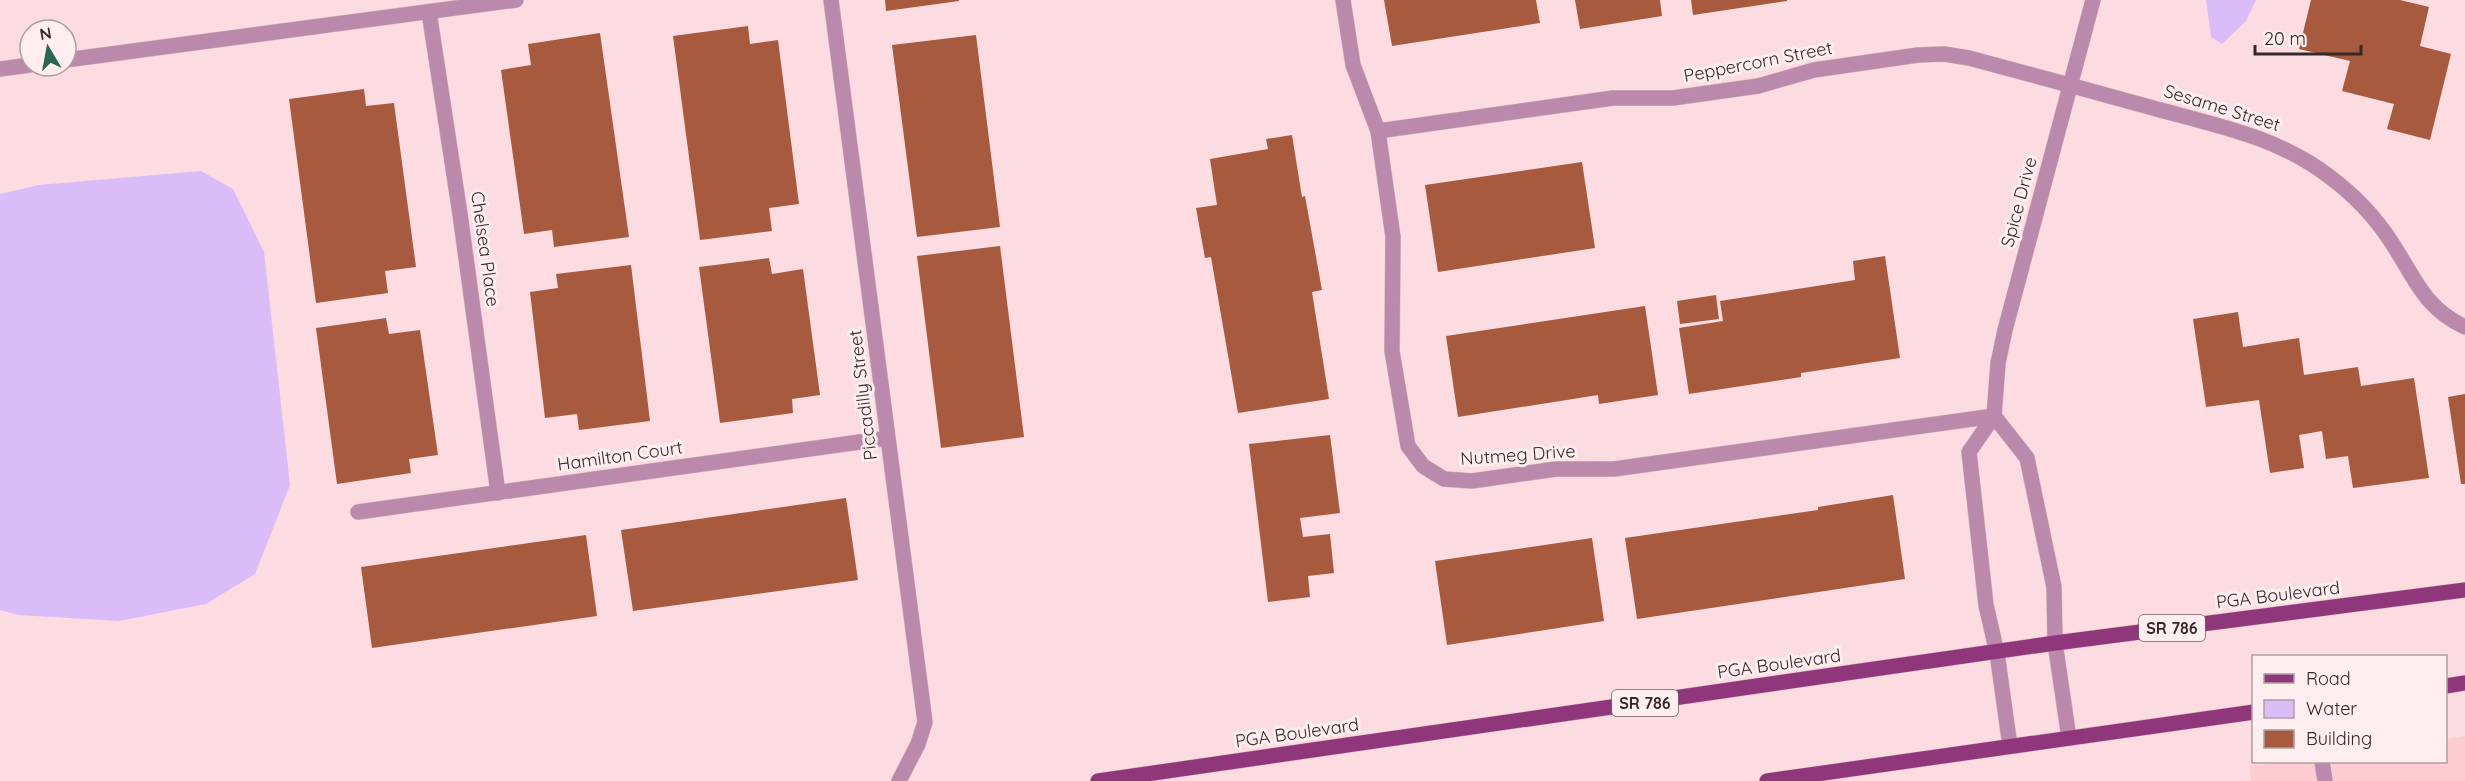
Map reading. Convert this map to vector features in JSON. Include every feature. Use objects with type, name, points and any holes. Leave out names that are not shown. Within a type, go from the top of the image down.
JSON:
[{"type":"main road","name":"PGA Boulevard","points":[[1098,781],[2055,643],[2465,590]]},
{"type":"main road","points":[[2447,686],[2465,683]]},
{"type":"main road","points":[[1767,781],[2252,712]]},
{"type":"street","points":[[78,58],[516,0]]},
{"type":"street","name":"Piccadilly Street","points":[[831,0],[925,722],[918,744],[899,781]]},
{"type":"street","name":"Nutmeg Drive","points":[[1343,0],[1353,65],[1378,131],[1393,237],[1392,351],[1408,446],[1423,466],[1444,479],[1472,481],[1556,469],[1614,469],[1994,416]]},
{"type":"street","name":"Spice Drive","points":[[1994,416],[1998,363],[2005,330],[2093,0]]},
{"type":"street","name":"Chelsea Place","points":[[429,12],[460,214],[498,493]]},
{"type":"street","name":"Peppercorn Street","points":[[1378,131],[1613,98],[1673,98],[1758,86],[1814,70],[1918,55],[1944,54],[1969,58],[2071,85]]},
{"type":"street","points":[[0,69],[18,67]]},
{"type":"street","name":"Sesame Street","points":[[2071,85],[2253,135],[2305,159],[2330,177],[2360,204],[2392,242],[2426,298],[2437,310],[2465,327]]},
{"type":"street","points":[[2010,746],[1997,653],[1986,605],[1969,452],[1994,416],[2027,459],[2054,587],[2055,643],[2069,738]]},
{"type":"street","name":"Hamilton Court","points":[[358,512],[888,438]]},
{"type":"street","points":[[2322,763],[2325,781]]},
{"type":"shaded area","points":[[2465,736],[2465,781],[2251,781],[2249,766],[2275,763],[2447,763],[2447,739]]},
{"type":"water","points":[[2206,0],[2256,0],[2246,21],[2222,44],[2211,37]]},
{"type":"water","points":[[201,171],[233,189],[264,252],[290,485],[255,574],[206,604],[119,621],[18,615],[0,610],[0,194],[39,185]]},
{"type":"building","points":[[885,0],[959,0],[959,1],[886,11]]},
{"type":"building","points":[[1384,0],[1536,0],[1540,23],[1392,46]]},
{"type":"building","points":[[1575,0],[1660,0],[1662,16],[1580,29]]},
{"type":"building","points":[[1691,0],[1787,0],[1787,1],[1693,15]]},
{"type":"building","points":[[2311,0],[2400,0],[2429,7],[2420,46],[2451,54],[2430,140],[2387,129],[2394,104],[2342,91],[2350,61],[2299,49]]},
{"type":"building","points":[[748,26],[750,44],[778,40],[799,204],[769,208],[772,231],[700,240],[673,36]]},
{"type":"building","points":[[600,33],[629,237],[554,247],[552,230],[524,234],[501,70],[531,65],[528,44]]},
{"type":"building","points":[[976,35],[1000,227],[917,237],[892,45]]},
{"type":"building","points":[[364,89],[366,106],[394,103],[416,267],[385,271],[388,293],[316,303],[289,99]]},
{"type":"building","points":[[1292,135],[1302,197],[1305,196],[1322,290],[1312,292],[1329,399],[1238,413],[1211,257],[1205,258],[1196,208],[1217,205],[1210,159],[1268,149],[1266,139]]},
{"type":"building","points":[[1582,162],[1595,248],[1438,272],[1425,185]]},
{"type":"building","points":[[1000,246],[1024,437],[941,448],[917,256]]},
{"type":"building","points":[[1885,256],[1900,358],[1801,373],[1801,377],[1689,394],[1679,328],[1723,321],[1720,301],[1855,280],[1853,261]]},
{"type":"building","points":[[769,258],[772,274],[803,269],[820,395],[792,399],[793,413],[720,423],[699,267]]},
{"type":"building","points":[[631,265],[650,421],[579,430],[577,414],[545,418],[530,292],[558,288],[556,274]]},
{"type":"building","points":[[1716,295],[1719,319],[1680,324],[1677,301]]},
{"type":"building","points":[[1645,306],[1658,395],[1599,404],[1598,395],[1458,417],[1446,336]]},
{"type":"building","points":[[2238,312],[2243,347],[2299,338],[2304,375],[2358,367],[2361,386],[2414,378],[2429,478],[2353,488],[2348,456],[2326,459],[2322,431],[2299,435],[2304,468],[2270,473],[2259,400],[2206,407],[2193,319]]},
{"type":"building","points":[[386,318],[389,334],[420,330],[438,455],[409,459],[411,473],[337,484],[316,328]]},
{"type":"building","points":[[2465,394],[2465,484],[2461,484],[2448,397]]},
{"type":"building","points":[[1330,435],[1340,513],[1300,518],[1303,537],[1330,534],[1334,573],[1308,576],[1310,597],[1268,602],[1249,444]]},
{"type":"building","points":[[1893,495],[1905,579],[1637,619],[1625,538],[1818,510],[1818,507]]},
{"type":"building","points":[[846,498],[858,580],[633,611],[621,530]]},
{"type":"building","points":[[586,535],[597,616],[372,648],[361,567]]},
{"type":"building","points":[[1592,538],[1604,621],[1447,645],[1435,561]]}]
